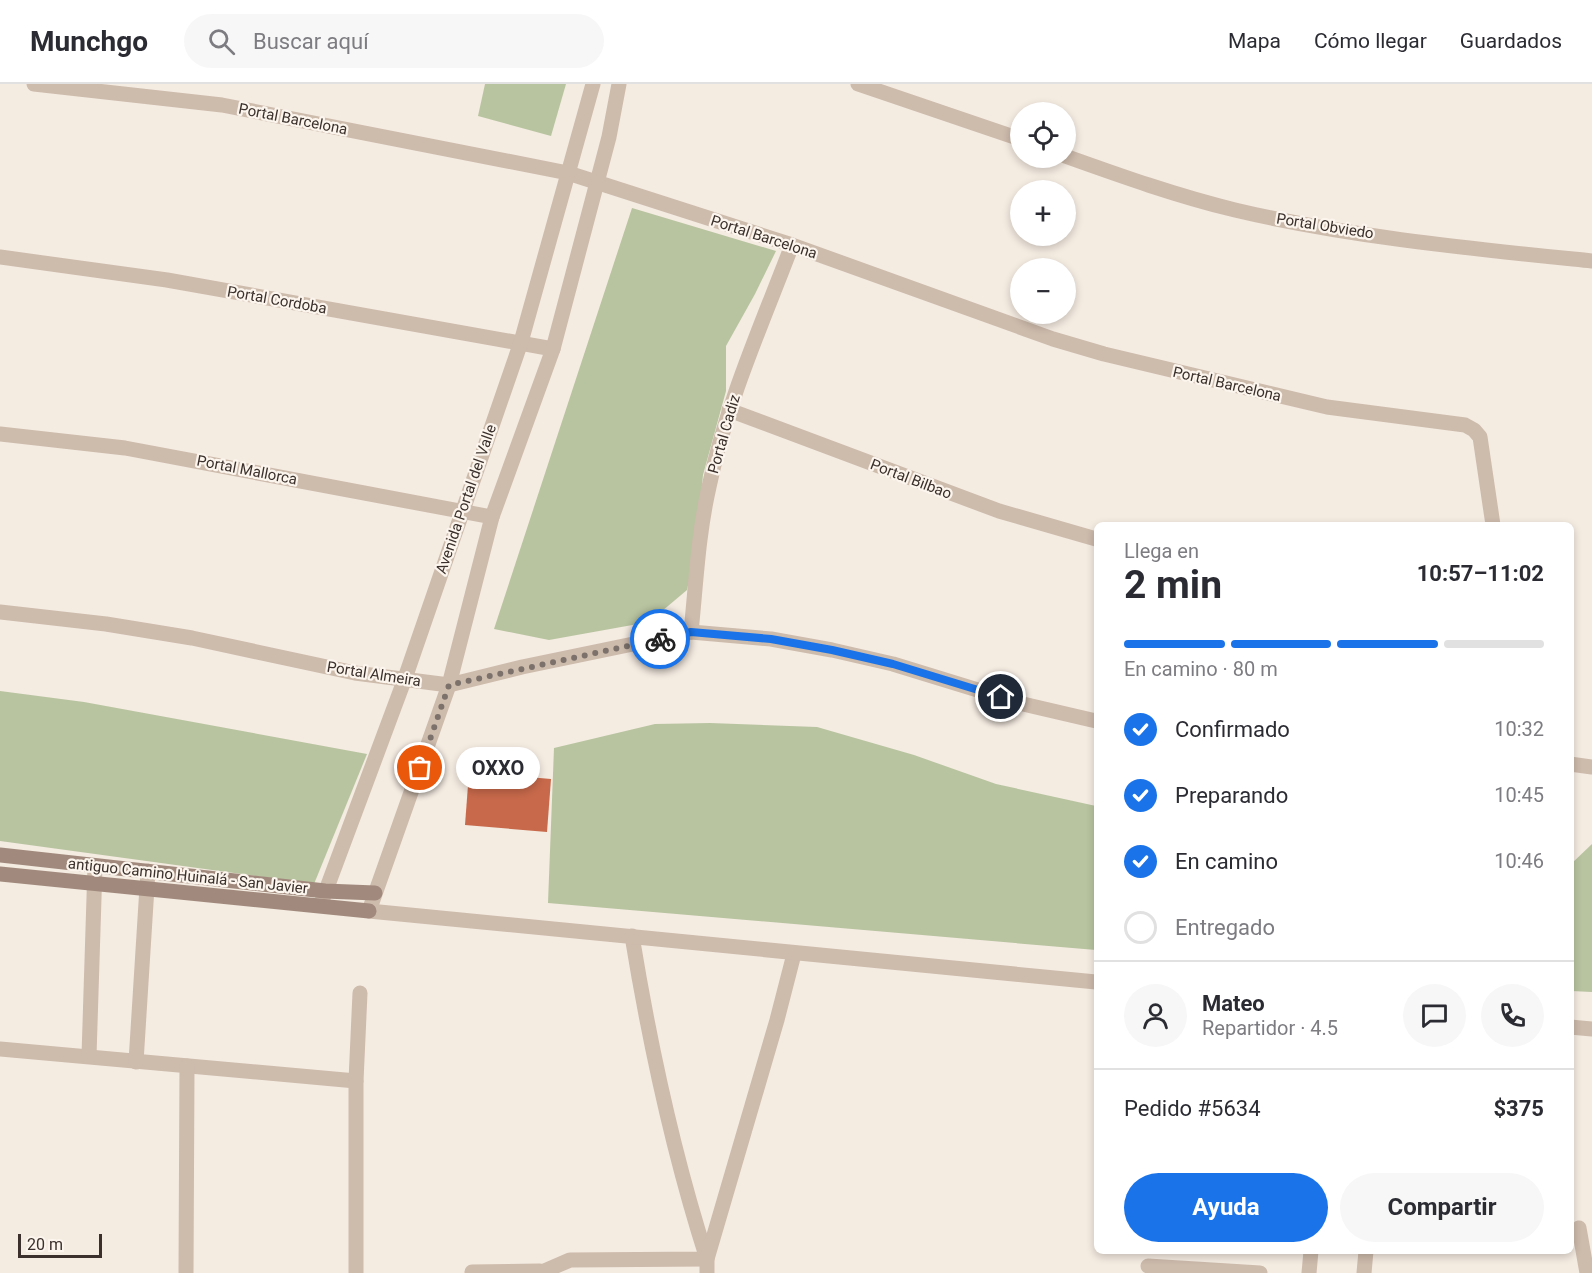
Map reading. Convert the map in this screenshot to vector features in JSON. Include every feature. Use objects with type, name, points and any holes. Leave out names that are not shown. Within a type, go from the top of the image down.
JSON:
[{"type":"main road","name":"antiguo Camino Huinalá - San Javier","points":[[0,855],[325,891],[375,893]]},
{"type":"main road","points":[[0,874],[369,911]]},
{"type":"street","name":"Portal Barcelona","points":[[34,84],[222,105],[568,173],[792,245],[1023,329],[1104,354],[1327,407],[1465,425],[1480,437],[1493,522]]},
{"type":"street","name":"Avenida Portal del Valle","points":[[320,907],[404,681],[521,342],[593,84]]},
{"type":"street","name":"Avenida Portal del Valle","points":[[369,911],[449,685],[492,517],[553,349],[620,84]]},
{"type":"street","points":[[858,84],[1010,136]]},
{"type":"street","name":"Portal Obviedo","points":[[1076,160],[1164,190],[1235,210],[1373,234],[1592,261]]},
{"type":"street","name":"Portal Cadiz","points":[[691,632],[702,527],[709,486],[729,410],[792,245]]},
{"type":"street","name":"Portal Cordoba","points":[[0,257],[166,280],[553,349]]},
{"type":"street","name":"Portal Bilbao","points":[[729,410],[999,511],[1094,538]]},
{"type":"street","name":"Portal Mallorca","points":[[0,434],[125,448],[492,517]]},
{"type":"street","name":"Portal Almeira","points":[[0,612],[106,624],[182,636],[355,673],[449,685],[691,632],[771,639],[893,664],[1023,704],[1094,722]]},
{"type":"street","points":[[1574,765],[1592,767]]},
{"type":"street","points":[[89,1056],[95,866]]},
{"type":"street","points":[[136,1062],[148,871]]},
{"type":"street","points":[[369,911],[1094,982]]},
{"type":"street","points":[[632,936],[644,1012],[668,1123],[707,1266]]},
{"type":"street","points":[[707,1266],[794,954]]},
{"type":"street","points":[[356,1273],[356,1081],[360,993]]},
{"type":"street","points":[[1574,1027],[1592,1029]]},
{"type":"street","points":[[0,1049],[356,1081]]},
{"type":"street","points":[[186,1273],[187,1066]]},
{"type":"street","points":[[1579,1228],[1587,1273]]},
{"type":"street","points":[[1309,1273],[1311,1254]]},
{"type":"street","points":[[1364,1273],[1366,1254]]},
{"type":"street","points":[[471,1272],[540,1272],[570,1260],[707,1266]]},
{"type":"street","points":[[1147,1263],[1260,1273]]},
{"type":"green space","points":[[485,84],[566,84],[551,136],[478,116]]},
{"type":"green space","points":[[632,208],[776,251],[726,346],[726,391],[703,475],[696,550],[687,590],[649,622],[549,640],[494,629]]},
{"type":"green space","points":[[0,691],[84,702],[367,754],[314,884],[0,841]]},
{"type":"green space","points":[[710,723],[817,727],[914,755],[996,784],[1094,806],[1094,950],[548,903],[554,748],[655,724]]},
{"type":"green space","points":[[1592,844],[1592,992],[1574,991],[1574,861]]},
{"type":"building","points":[[469,772],[551,779],[547,832],[465,825]]},
{"type":"way so far","points":[[420,768],[449,685],[660,639]]},
{"type":"place","name":"OXXO","points":[[420,768]]},
{"type":"route","points":[[660,639],[691,632],[771,639],[893,664],[1001,697]]}]
